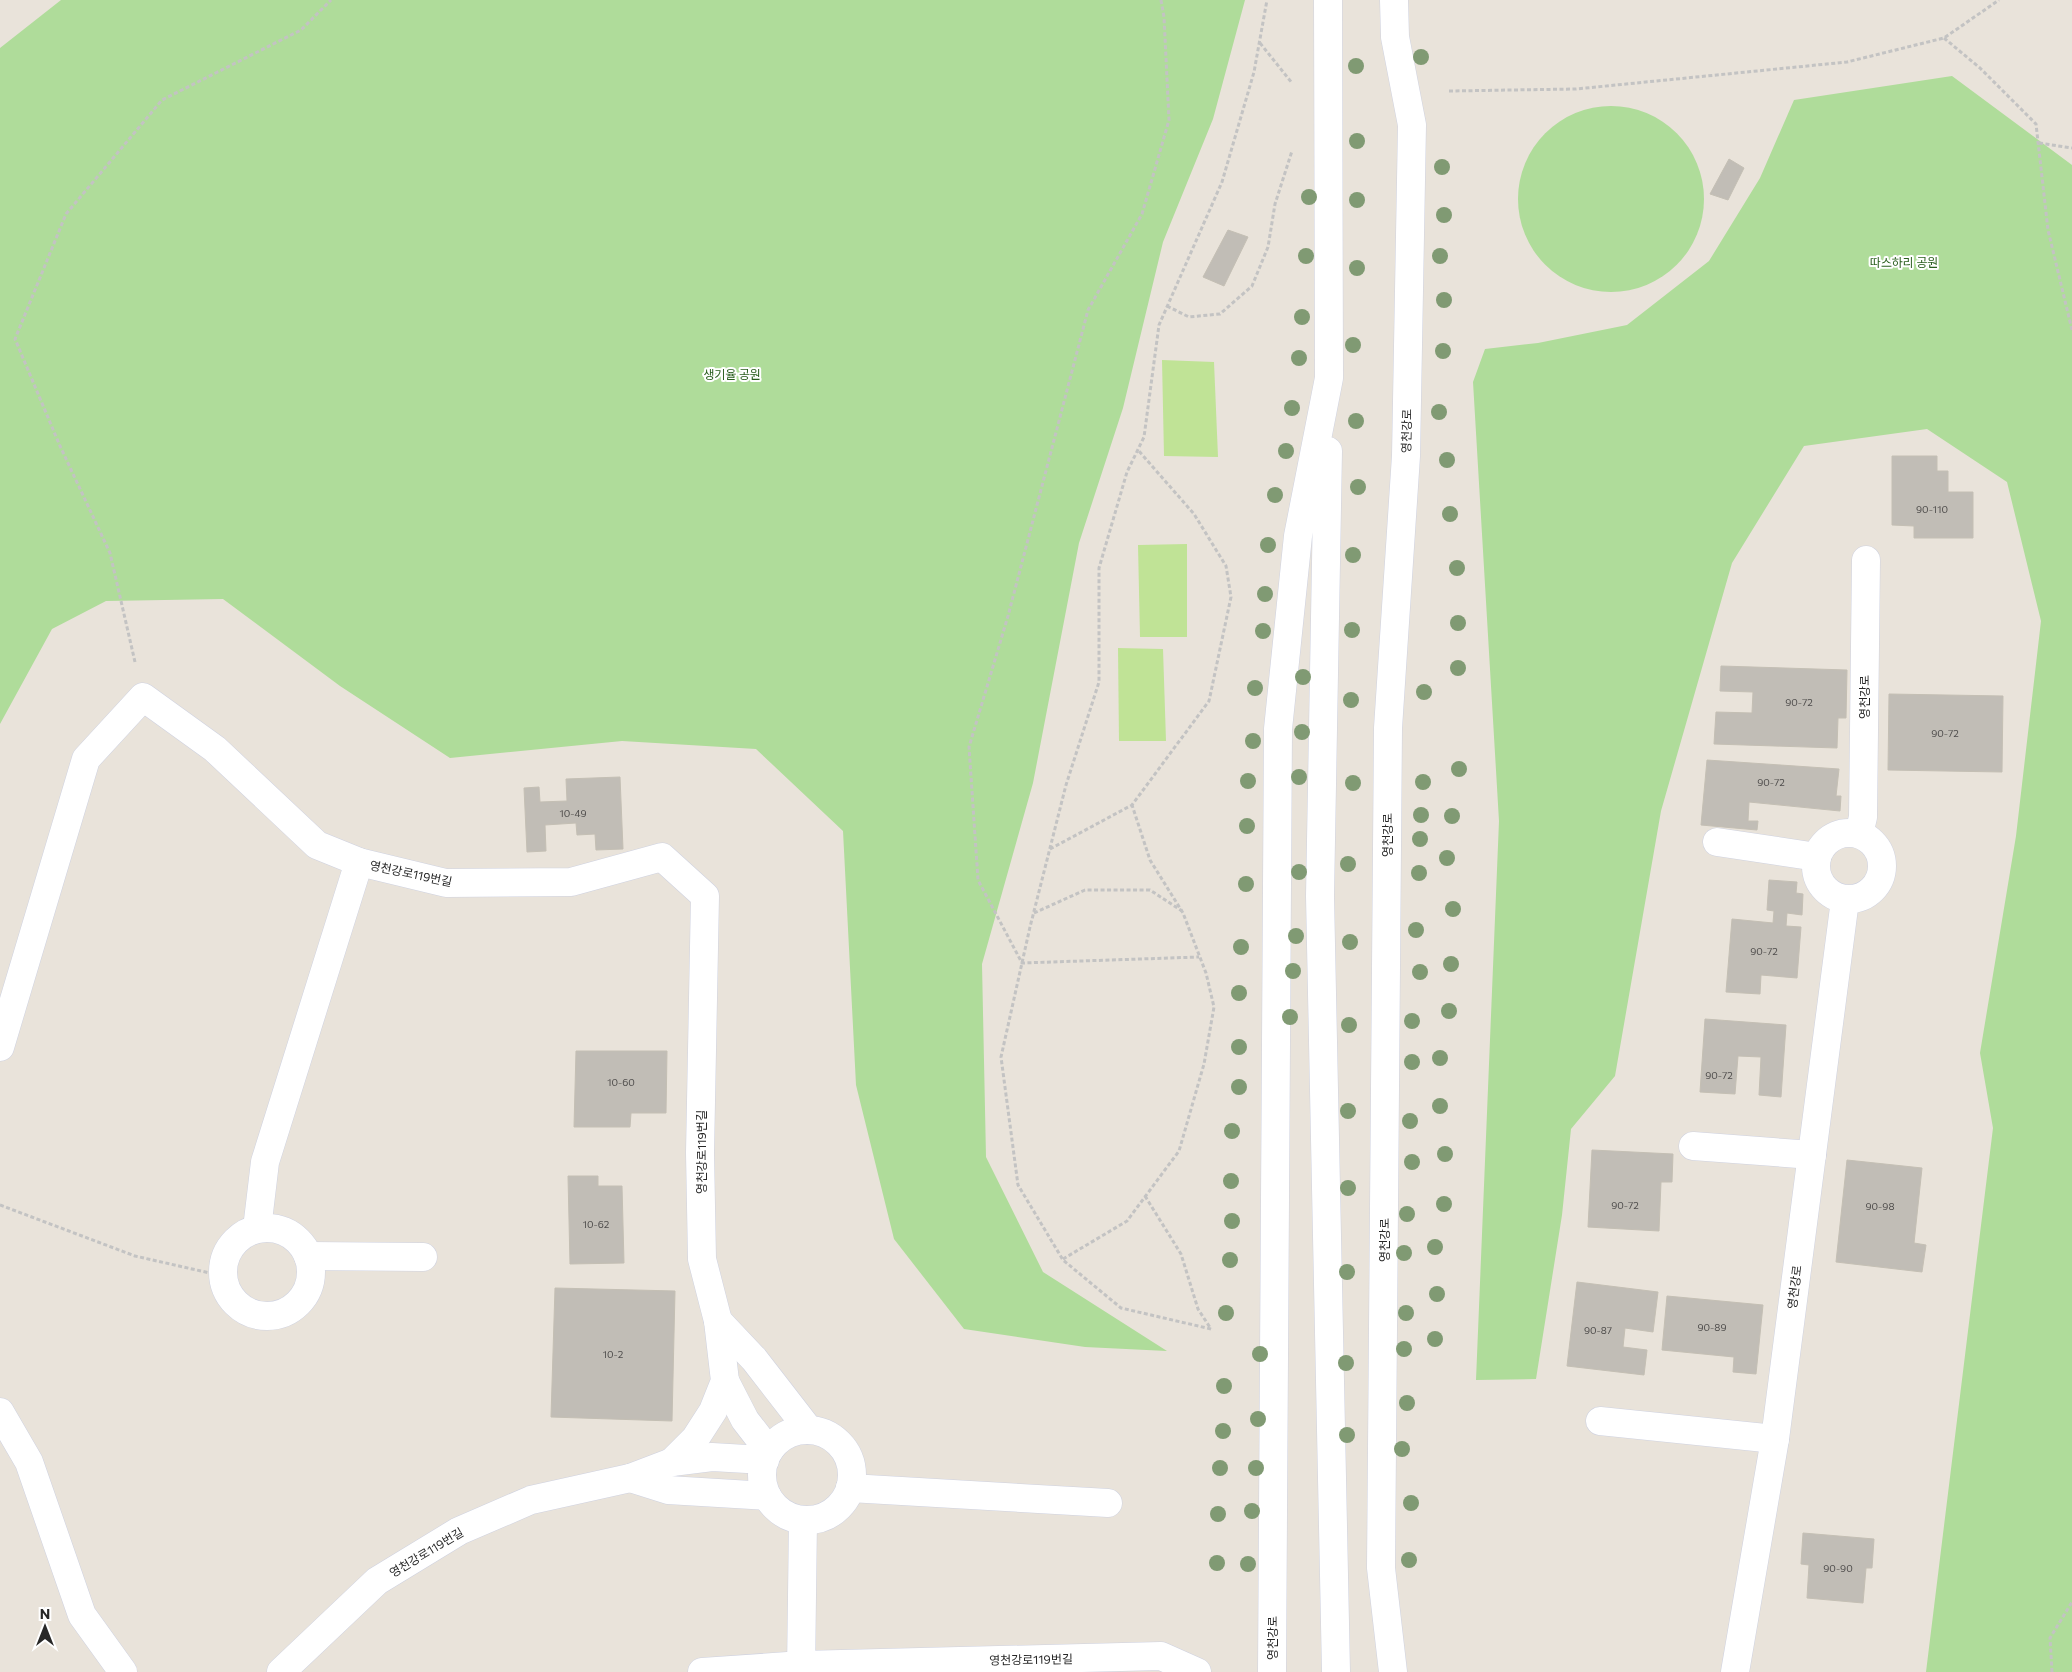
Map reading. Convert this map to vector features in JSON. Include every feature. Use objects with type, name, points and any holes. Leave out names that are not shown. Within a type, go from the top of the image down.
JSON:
[{"type":"street","name":"영천강로","points":[[1328,0],[1329,378],[1320,896],[1336,1672]]},
{"type":"street","name":"영천강로","points":[[1393,1672],[1381,1568],[1388,728],[1406,456],[1412,125],[1395,37],[1394,0]]},
{"type":"street","name":"영천강로","points":[[1272,1672],[1278,729],[1298,536],[1329,378]]},
{"type":"street","name":"영천강로","points":[[1859,834],[1863,817],[1866,560]]},
{"type":"street","name":"영천강로119번길","points":[[143,697],[215,750],[317,845],[359,862],[446,883],[571,882],[662,857],[704,896],[700,1153],[702,1259],[718,1321],[726,1381],[745,1420],[767,1456]]},
{"type":"street","points":[[0,1047],[86,759],[143,697]]},
{"type":"street","points":[[1838,834],[1859,834],[1877,847],[1883,868],[1875,888],[1867,894],[1845,900],[1836,897],[1821,885],[1815,866],[1821,847],[1838,834]]},
{"type":"street","points":[[1717,842],[1817,857]]},
{"type":"street","points":[[257,1229],[265,1162],[359,862]]},
{"type":"street","name":"영천강로","points":[[1735,1672],[1742,1646],[1775,1439],[1845,900]]},
{"type":"street","points":[[1693,1146],[1812,1155]]},
{"type":"street","points":[[257,1229],[273,1229],[288,1233],[300,1243],[308,1256],[310,1270],[309,1285],[302,1298],[291,1308],[277,1315],[262,1316],[248,1311],[236,1303],[227,1290],[223,1276],[224,1261],[231,1246],[242,1235],[257,1229]]},
{"type":"street","points":[[308,1256],[423,1257]]},
{"type":"street","name":"영천강로119번길","points":[[718,1321],[754,1359],[809,1430]]},
{"type":"street","name":"영천강로119번길","points":[[672,1462],[695,1439],[713,1411],[726,1381]]},
{"type":"street","points":[[0,1412],[29,1462],[82,1615],[124,1672]]},
{"type":"street","points":[[1600,1421],[1775,1439]]},
{"type":"street","points":[[809,1430],[825,1434],[839,1444],[848,1456],[852,1472],[850,1488],[843,1502],[832,1513],[819,1519],[803,1520],[789,1516],[776,1508],[767,1496],[762,1478],[767,1456],[780,1439],[794,1432],[809,1430]]},
{"type":"street","name":"영천강로119번길","points":[[281,1672],[377,1581],[459,1531],[531,1500],[630,1478],[672,1462],[712,1457],[767,1456]]},
{"type":"street","points":[[630,1478],[668,1490],[767,1496]]},
{"type":"street","points":[[850,1488],[1108,1503]]},
{"type":"street","points":[[801,1668],[803,1520]]},
{"type":"street","name":"영천강로119번길","points":[[702,1672],[1161,1656],[1197,1672]]},
{"type":"path","points":[[143,697],[110,554],[60,446],[15,339],[66,214],[162,100],[301,30],[330,0]]},
{"type":"path","points":[[1022,963],[978,880],[969,747],[1008,616],[1088,310],[1142,214],[1168,120],[1164,17],[1161,0]]},
{"type":"path","points":[[1145,1196],[1181,1254],[1198,1308],[1211,1329],[1121,1308],[1063,1260],[1018,1185],[1001,1057],[1066,785],[1099,682],[1098,568],[1127,472],[1144,437],[1159,325],[1222,182],[1254,72],[1267,0]]},
{"type":"path","points":[[1449,91],[1576,89],[1847,62],[1944,38],[1999,0]]},
{"type":"path","points":[[1944,38],[1980,68],[2036,124],[2048,230],[2072,330]]},
{"type":"path","points":[[1260,42],[1295,86]]},
{"type":"path","points":[[2039,143],[2072,148]]},
{"type":"path","points":[[1167,306],[1190,317],[1220,314],[1252,286],[1268,247],[1275,204],[1293,148]]},
{"type":"path","points":[[1050,850],[1132,805],[1209,701],[1231,597],[1226,566],[1194,514],[1138,450]]},
{"type":"path","points":[[1063,1260],[1127,1221],[1179,1151],[1204,1064],[1214,1007],[1206,973],[1183,913],[1150,860],[1132,805]]},
{"type":"path","points":[[1034,913],[1085,890],[1150,890],[1183,913]]},
{"type":"path","points":[[1022,963],[1199,957]]},
{"type":"path","points":[[0,1205],[135,1256],[223,1276]]},
{"type":"path","points":[[2052,1672],[2050,1638],[2072,1602]]},
{"type":"green space","name":"생기율 공원","points":[[61,0],[1245,0],[1213,119],[1163,242],[1123,408],[1079,543],[1033,783],[982,964],[986,1157],[1043,1272],[1167,1351],[1085,1347],[964,1329],[894,1239],[856,1085],[843,831],[756,749],[622,741],[450,758],[340,686],[223,599],[106,601],[52,629],[0,724],[0,48]]},
{"type":"green space","name":"따스하리 공원","points":[[1952,76],[2072,165],[2072,1672],[1926,1672],[1993,1128],[1980,1053],[2016,836],[2041,621],[2007,482],[1927,429],[1804,446],[1732,563],[1661,811],[1615,1076],[1571,1129],[1562,1215],[1536,1379],[1476,1380],[1499,821],[1473,382],[1485,349],[1538,343],[1627,325],[1709,261],[1760,178],[1794,100]]},
{"type":"green space","points":[[1602,106],[1620,106],[1647,113],[1677,133],[1697,163],[1704,190],[1704,208],[1697,235],[1677,265],[1647,285],[1620,292],[1602,292],[1584,288],[1567,281],[1552,271],[1539,258],[1529,243],[1522,226],[1518,208],[1518,190],[1522,172],[1529,155],[1539,140],[1552,127],[1567,117],[1584,110]]},
{"type":"green space","points":[[1162,360],[1214,362],[1218,457],[1164,456]]},
{"type":"green space","points":[[1187,544],[1187,637],[1140,637],[1138,545]]},
{"type":"green space","points":[[1118,648],[1163,649],[1166,741],[1119,741]]},
{"type":"building","points":[[1729,159],[1744,168],[1728,200],[1710,194]]},
{"type":"building","points":[[1228,230],[1248,237],[1224,286],[1203,277]]},
{"type":"building","points":[[1892,456],[1937,456],[1937,471],[1948,471],[1948,492],[1973,492],[1973,538],[1914,538],[1914,526],[1892,525]]},
{"type":"building","points":[[1721,666],[1847,670],[1846,718],[1838,718],[1837,748],[1714,744],[1716,712],[1752,713],[1753,692],[1720,691]]},
{"type":"building","points":[[1889,694],[2003,696],[2002,772],[1888,770]]},
{"type":"building","points":[[1707,760],[1839,769],[1836,796],[1841,796],[1840,811],[1749,802],[1748,821],[1758,821],[1757,830],[1701,825]]},
{"type":"building","points":[[620,777],[623,849],[596,850],[595,834],[577,835],[576,823],[545,825],[546,851],[527,852],[524,788],[539,787],[540,802],[567,801],[566,779]]},
{"type":"building","points":[[1769,880],[1797,882],[1796,893],[1803,894],[1802,915],[1787,913],[1786,926],[1801,927],[1797,978],[1761,975],[1760,994],[1726,992],[1732,919],[1773,923],[1774,911],[1767,910]]},
{"type":"building","points":[[1705,1019],[1786,1025],[1781,1097],[1759,1095],[1761,1057],[1738,1056],[1735,1094],[1700,1092]]},
{"type":"building","points":[[576,1051],[667,1051],[666,1113],[631,1113],[630,1127],[574,1127]]},
{"type":"building","points":[[1592,1150],[1673,1154],[1672,1182],[1661,1182],[1659,1231],[1588,1227]]},
{"type":"building","points":[[1847,1160],[1922,1168],[1914,1243],[1926,1245],[1922,1272],[1836,1262]]},
{"type":"building","points":[[568,1176],[598,1176],[598,1186],[622,1186],[624,1263],[570,1264]]},
{"type":"building","points":[[1577,1282],[1658,1292],[1653,1332],[1625,1328],[1623,1347],[1647,1350],[1644,1375],[1567,1366]]},
{"type":"building","points":[[555,1288],[675,1291],[672,1421],[551,1417]]},
{"type":"building","points":[[1667,1296],[1763,1305],[1756,1374],[1733,1372],[1734,1357],[1662,1350]]},
{"type":"building","points":[[1803,1533],[1874,1539],[1872,1568],[1866,1568],[1863,1603],[1807,1598],[1809,1565],[1801,1564]]}]
